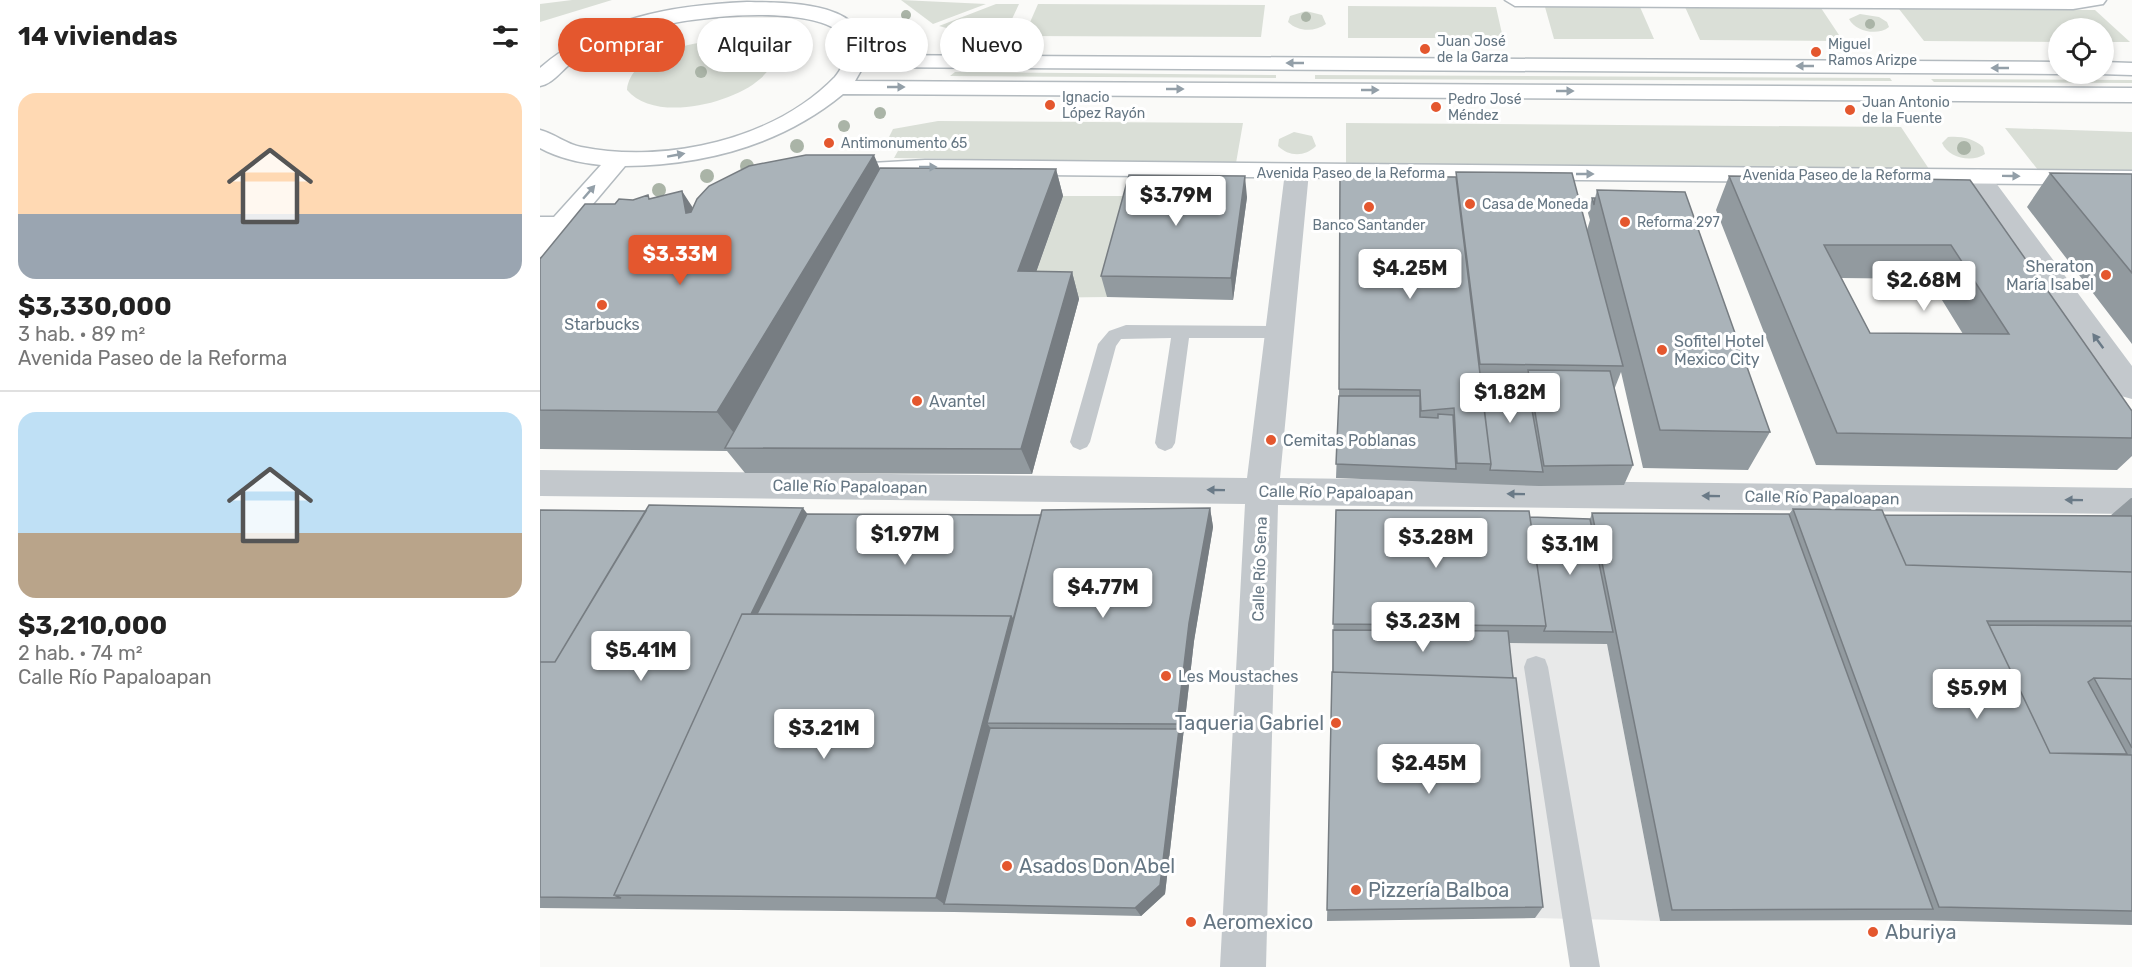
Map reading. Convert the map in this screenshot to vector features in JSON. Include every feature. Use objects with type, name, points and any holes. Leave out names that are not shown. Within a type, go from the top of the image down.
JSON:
[{"type":"main road","points":[[1515,0],[2096,0]]},
{"type":"main road","points":[[655,18],[696,8],[757,1],[815,10],[832,18]]},
{"type":"main road","points":[[540,59],[558,59]]},
{"type":"main road","points":[[928,61],[2048,68]]},
{"type":"main road","points":[[540,80],[558,64]]},
{"type":"main road","points":[[2114,68],[2132,69]]},
{"type":"main road","points":[[540,137],[546,143],[576,154],[618,160],[669,157],[724,146],[775,128],[815,106],[838,87],[848,72]]},
{"type":"main road","points":[[838,87],[2132,95]]},
{"type":"main road","points":[[540,249],[550,225],[618,160]]},
{"type":"main road","name":"Avenida Paseo de la Reforma","points":[[826,175],[925,167],[2132,178]]},
{"type":"main road","points":[[550,225],[633,223]]},
{"type":"street","name":"Calle Río Sena","points":[[1243,967],[1262,491],[1297,172]]},
{"type":"street","points":[[1978,176],[2132,388]]},
{"type":"street","name":"Calle Río Papaloapan","points":[[540,483],[2132,501]]},
{"type":"lane","points":[[1080,442],[1110,339],[1126,331],[1279,332]]},
{"type":"lane","points":[[1165,443],[1181,331]]},
{"type":"lane","points":[[1536,667],[1585,967]]},
{"type":"shaded area","points":[[572,0],[612,0],[540,22],[540,4]]},
{"type":"shaded area","points":[[901,0],[986,4],[949,18],[940,18],[940,21],[933,24]]},
{"type":"shaded area","points":[[996,4],[1019,4],[1012,18],[960,18]]},
{"type":"shaded area","points":[[1038,4],[1265,5],[1261,37],[1044,36],[1044,18],[1032,18]]},
{"type":"shaded area","points":[[1348,6],[1496,7],[1503,38],[1348,38]]},
{"type":"shaded area","points":[[1545,7],[1640,7],[1654,39],[1554,39]]},
{"type":"shaded area","points":[[1685,7],[1821,8],[1843,41],[1700,40]]},
{"type":"shaded area","points":[[1899,9],[2095,10],[2104,18],[2048,18],[2048,42],[1924,41]]},
{"type":"shaded area","points":[[1306,11],[1322,15],[1326,24],[1307,30],[1297,28],[1288,22],[1290,16]]},
{"type":"shaded area","points":[[1860,14],[1879,17],[1887,22],[1889,27],[1873,32],[1862,30],[1849,19]]},
{"type":"shaded area","points":[[2114,27],[2130,42],[2114,42]]},
{"type":"shaded area","points":[[697,43],[697,72],[766,72],[747,88],[731,96],[693,106],[674,108],[655,106],[639,100],[627,90],[635,72],[685,72],[685,46]]},
{"type":"shaded area","points":[[955,72],[1276,75],[1276,78],[950,76]]},
{"type":"shaded area","points":[[1315,75],[1890,78],[1892,81],[1315,79]]},
{"type":"shaded area","points":[[1931,79],[2048,80],[2048,83],[1934,82]]},
{"type":"shaded area","points":[[2114,80],[2132,80],[2132,83],[2114,83]]},
{"type":"shaded area","points":[[938,121],[1243,123],[1236,163],[894,158],[899,149],[883,149],[893,129]]},
{"type":"shaded area","points":[[1346,123],[1901,127],[1929,169],[1346,164]]},
{"type":"shaded area","points":[[2005,128],[2132,132],[2132,171],[2038,170]]},
{"type":"shaded area","points":[[1294,132],[1312,136],[1316,146],[1302,154],[1292,154],[1282,150],[1278,146],[1279,139]]},
{"type":"shaded area","points":[[1948,137],[1962,137],[1971,140],[1983,147],[1985,154],[1974,158],[1961,158],[1945,148],[1942,143]]},
{"type":"shaded area","points":[[1063,196],[1133,196],[1107,297],[1027,298]]},
{"type":"shaded area","points":[[1504,643],[1607,644],[1660,921],[1535,918]]},
{"type":"building","points":[[806,155],[874,155],[717,412],[540,410],[540,259],[585,204],[615,204],[619,199],[633,200],[648,195],[649,199],[682,191],[686,213],[691,212],[697,199],[709,186],[749,166]]},
{"type":"building","name":"Avantel","points":[[880,168],[1056,169],[1018,271],[1072,272],[1021,449],[725,448]]},
{"type":"building","points":[[1456,172],[1572,173],[1623,366],[1480,364]]},
{"type":"building","points":[[2050,173],[2132,174],[2132,273]]},
{"type":"building","points":[[1129,175],[1245,176],[1231,278],[1101,276]]},
{"type":"building","points":[[1340,176],[1456,177],[1491,464],[1457,463],[1454,408],[1421,411],[1420,390],[1339,389]]},
{"type":"building","points":[[1729,176],[1970,180],[2132,411],[2132,438],[1837,433]],"holes":[[[1824,245],[1951,245],[2009,334],[1870,333]]]},
{"type":"building","points":[[1597,190],[1685,192],[1770,432],[1660,430]]},
{"type":"building","points":[[1528,370],[1610,371],[1633,465],[1544,466]]},
{"type":"building","points":[[1480,376],[1526,376],[1543,472],[1490,470]]},
{"type":"building","points":[[1339,396],[1420,396],[1420,417],[1438,418],[1438,414],[1453,415],[1456,469],[1336,464]]},
{"type":"building","points":[[649,505],[803,508],[751,614],[742,614],[614,895],[621,898],[540,897],[540,662],[555,662]]},
{"type":"building","points":[[1210,508],[1189,623],[1177,724],[987,723],[1042,510]]},
{"type":"building","points":[[1793,509],[1882,510],[1906,565],[2132,572],[2132,621],[1987,621],[2050,753],[2132,755],[2132,911],[1939,907]]},
{"type":"building","points":[[540,510],[646,511],[555,662],[540,662]]},
{"type":"building","points":[[1336,510],[1529,511],[1546,626],[1333,624]]},
{"type":"building","points":[[1592,513],[1789,514],[1933,909],[1672,910]]},
{"type":"building","points":[[807,514],[1041,515],[1013,620],[1011,616],[757,614]]},
{"type":"building","points":[[1884,515],[2132,516],[2132,572],[1906,565]]},
{"type":"building","points":[[1530,517],[1590,519],[1613,632],[1544,631],[1546,626]]},
{"type":"building","points":[[742,614],[1011,616],[936,898],[614,895]]},
{"type":"building","points":[[1989,625],[2132,626],[2132,679],[2094,678],[2088,682],[2127,754],[2050,753]]},
{"type":"building","points":[[1333,630],[1508,631],[1513,678],[1333,672]]},
{"type":"building","points":[[1332,672],[1516,678],[1543,907],[1327,910]]},
{"type":"building","points":[[2094,678],[2132,679],[2132,748]]},
{"type":"building","points":[[990,728],[1179,729],[1160,885],[1135,908],[944,904]]},
{"type":"place","name":"Juan José de la Garza","points":[[1425,49]]},
{"type":"place","name":"Miguel Ramos Arizpe","points":[[1816,52]]},
{"type":"place","name":"Ignacio López Rayón","points":[[1050,105]]},
{"type":"place","name":"Pedro José Méndez","points":[[1436,107]]},
{"type":"place","name":"Juan Antonio de la Fuente","points":[[1850,110]]},
{"type":"place","name":"Antimonumento 65","points":[[829,143]]},
{"type":"place","name":"Casa de Moneda","points":[[1470,204]]},
{"type":"place","name":"Banco Santander","points":[[1369,207]]},
{"type":"place","name":"Reforma 297","points":[[1625,222]]},
{"type":"place","name":"Sheraton María Isabel","points":[[2106,275]]},
{"type":"place","name":"Starbucks","points":[[602,305]]},
{"type":"place","name":"Sofitel Hotel Mexico City","points":[[1662,350]]},
{"type":"place","name":"Avantel","points":[[917,401]]},
{"type":"place","name":"Cemitas Poblanas","points":[[1271,440]]},
{"type":"place","name":"Les Moustaches","points":[[1166,676]]},
{"type":"place","name":"Taqueria Gabriel","points":[[1336,723]]},
{"type":"place","name":"Asados Don Abel","points":[[1007,866]]},
{"type":"place","name":"Pizzería Balboa","points":[[1356,890]]},
{"type":"place","name":"Aeromexico","points":[[1191,922]]},
{"type":"place","name":"Aburiya","points":[[1873,932]]}]
